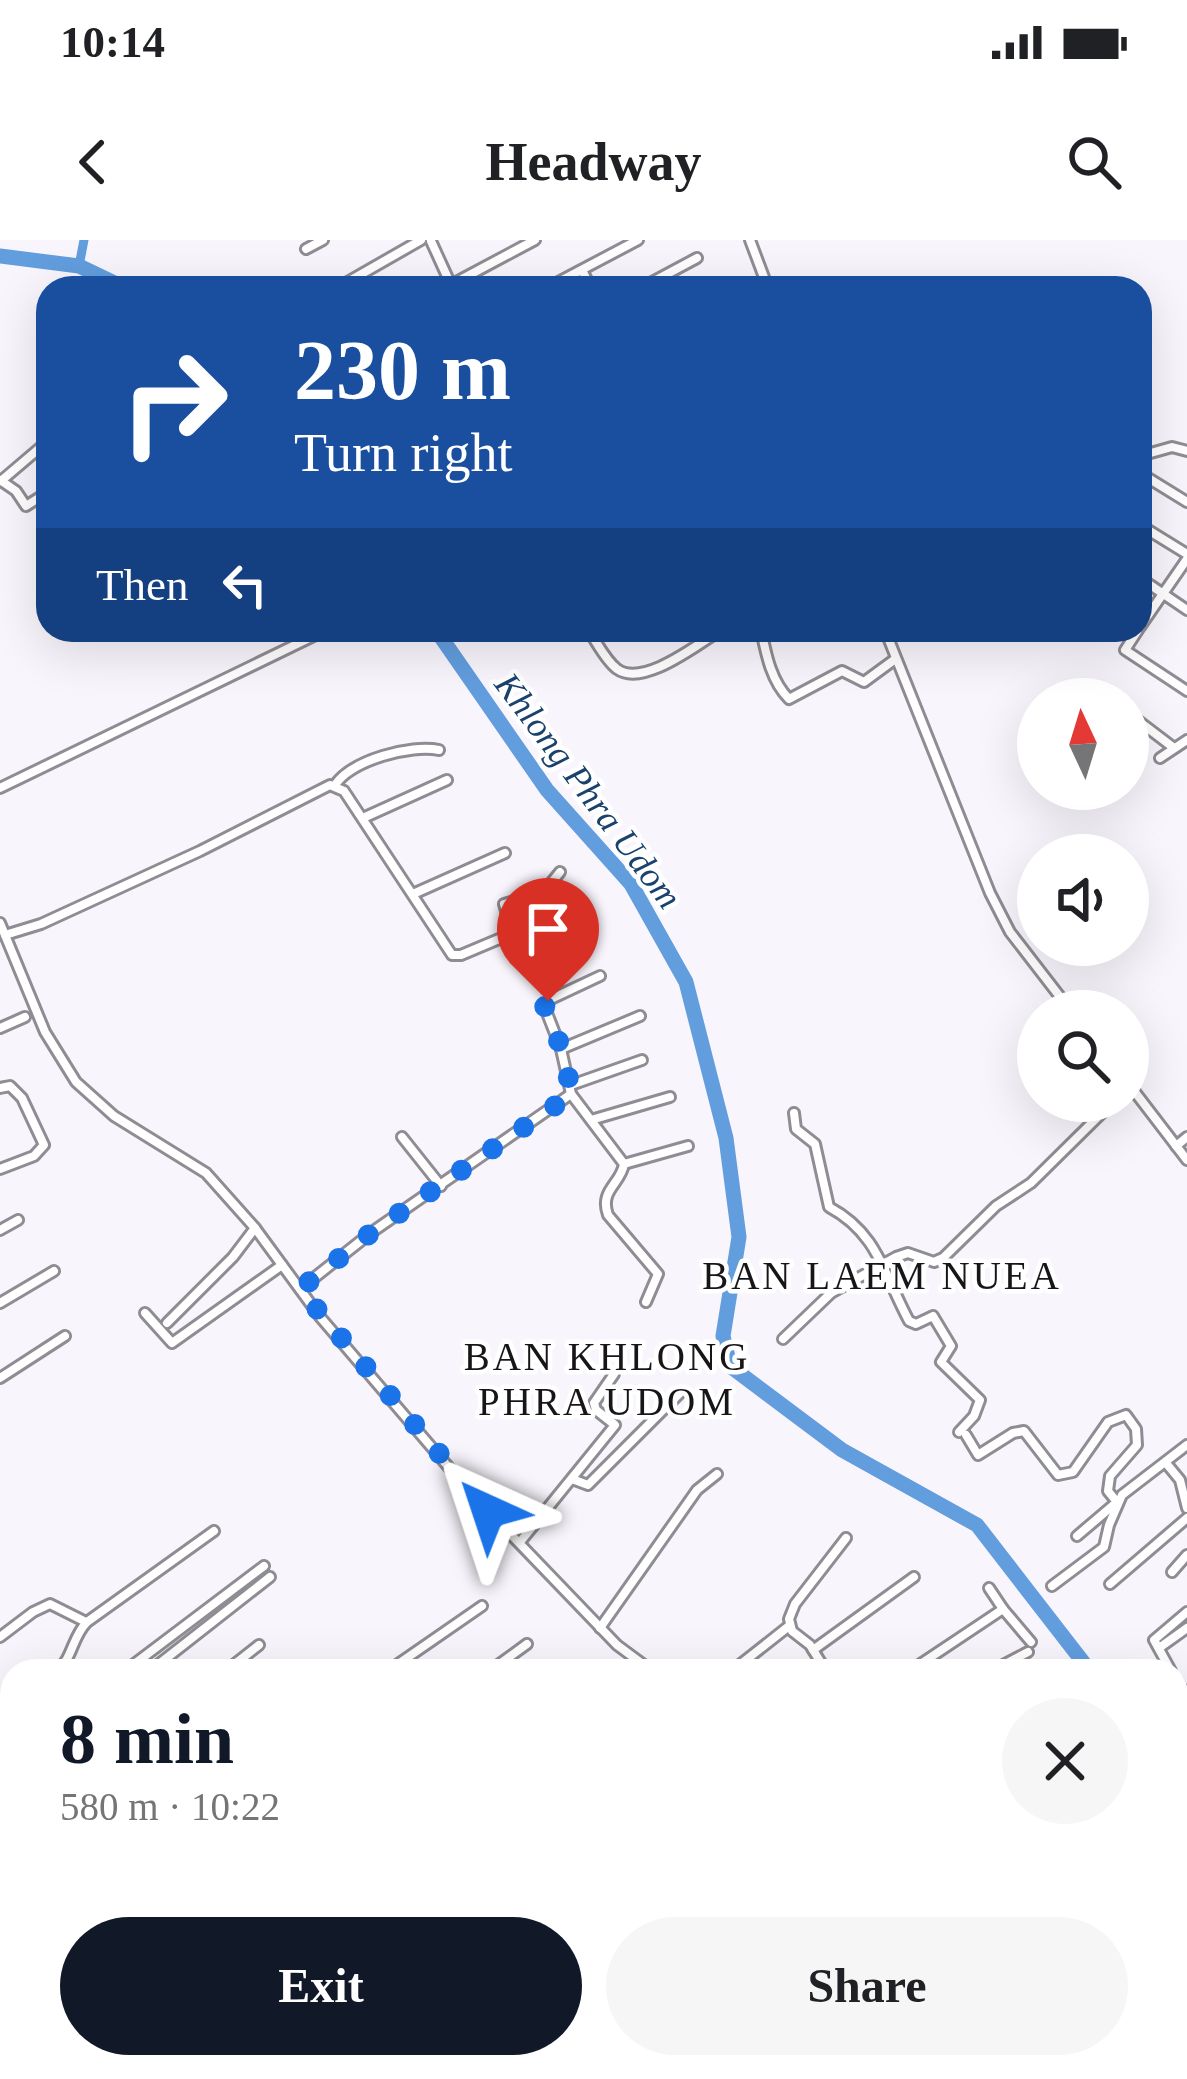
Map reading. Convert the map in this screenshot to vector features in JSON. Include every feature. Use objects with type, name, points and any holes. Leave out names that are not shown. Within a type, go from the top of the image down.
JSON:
[{"type":"street","points":[[306,249],[323,240]]},
{"type":"street","points":[[362,276],[429,240],[444,276]]},
{"type":"street","points":[[467,276],[535,240]]},
{"type":"street","points":[[570,276],[638,240]]},
{"type":"street","points":[[750,240],[764,276]]},
{"type":"street","points":[[663,276],[697,258]]},
{"type":"street","points":[[582,270],[585,276]]},
{"type":"street","points":[[1152,453],[1172,447],[1187,451]]},
{"type":"street","points":[[36,451],[1,480],[26,506],[36,500]]},
{"type":"street","points":[[1152,480],[1187,502]]},
{"type":"street","points":[[1152,533],[1187,556],[1152,609]]},
{"type":"street","points":[[1152,585],[1187,610]]},
{"type":"street","points":[[0,788],[301,642]]},
{"type":"street","points":[[596,642],[611,663],[630,674],[650,672],[701,642]]},
{"type":"street","points":[[763,642],[783,695],[789,699],[842,671],[864,682],[894,660]]},
{"type":"street","points":[[889,642],[990,893],[1010,932],[1055,990]]},
{"type":"street","points":[[1130,642],[1125,650],[1187,691]]},
{"type":"street","points":[[1149,729],[1174,748]]},
{"type":"street","points":[[1160,758],[1187,740]]},
{"type":"street","points":[[5,935],[41,925],[335,785],[341,776],[412,746],[439,750]]},
{"type":"street","points":[[363,818],[447,779]]},
{"type":"street","points":[[335,785],[363,818],[452,955],[570,909]]},
{"type":"street","points":[[413,894],[505,853]]},
{"type":"street","points":[[512,933],[505,904],[539,895],[560,872]]},
{"type":"street","points":[[539,895],[548,918]]},
{"type":"street","points":[[0,923],[45,1031],[76,1082],[114,1116],[206,1173],[469,1491],[600,1628],[637,1659]]},
{"type":"street","points":[[600,976],[545,1005],[572,1090],[624,1164],[604,1203],[608,1215],[658,1274],[646,1302]]},
{"type":"street","points":[[562,1049],[640,1016]]},
{"type":"street","points":[[0,1028],[25,1017]]},
{"type":"street","points":[[300,1289],[572,1090],[642,1060]]},
{"type":"street","points":[[0,1088],[10,1086],[22,1098],[44,1145],[34,1156],[0,1169]]},
{"type":"street","points":[[591,1120],[670,1097]]},
{"type":"street","points":[[1149,1112],[1187,1160]]},
{"type":"street","points":[[794,1113],[796,1129],[815,1144],[829,1207],[854,1221],[884,1265],[909,1321],[916,1324],[931,1315],[937,1320],[951,1346],[941,1362],[979,1397],[963,1434],[978,1454],[1013,1432],[1024,1431],[1058,1474],[1065,1475],[1073,1472],[1108,1422],[1126,1415],[1136,1429],[1137,1445],[1110,1476],[1108,1491],[1117,1502]]},
{"type":"street","points":[[783,1339],[832,1293],[884,1265],[908,1253],[925,1261],[943,1258],[996,1206],[1031,1184],[1093,1122]]},
{"type":"street","points":[[402,1137],[441,1186]]},
{"type":"street","points":[[1176,1146],[1187,1137]]},
{"type":"street","points":[[624,1164],[688,1146]]},
{"type":"street","points":[[0,1230],[18,1220]]},
{"type":"street","points":[[167,1323],[255,1228]]},
{"type":"street","points":[[145,1312],[172,1343],[282,1265]]},
{"type":"street","points":[[0,1303],[53,1271]]},
{"type":"street","points":[[0,1378],[64,1336]]},
{"type":"street","points":[[520,1542],[615,1425],[594,1406],[614,1374]]},
{"type":"street","points":[[572,1479],[588,1485],[680,1393]]},
{"type":"street","points":[[1077,1536],[1187,1445]]},
{"type":"street","points":[[1166,1463],[1180,1480],[1187,1508]]},
{"type":"street","points":[[600,1628],[697,1490],[717,1474]]},
{"type":"street","points":[[1052,1586],[1104,1547],[1117,1502]]},
{"type":"street","points":[[1110,1584],[1187,1518]]},
{"type":"street","points":[[68,1659],[78,1631],[87,1622],[214,1531]]},
{"type":"street","points":[[747,1659],[789,1626],[795,1604],[846,1538]]},
{"type":"street","points":[[1172,1572],[1187,1555]]},
{"type":"street","points":[[140,1659],[264,1566]]},
{"type":"street","points":[[166,1659],[270,1577]]},
{"type":"street","points":[[813,1650],[914,1577]]},
{"type":"street","points":[[989,1588],[1030,1647],[1011,1659]]},
{"type":"street","points":[[0,1637],[50,1604],[87,1622]]},
{"type":"street","points":[[405,1659],[482,1606]]},
{"type":"street","points":[[928,1659],[1003,1609]]},
{"type":"street","points":[[1165,1659],[1155,1637],[1187,1612]]},
{"type":"street","points":[[789,1626],[819,1659]]},
{"type":"street","points":[[1159,1648],[1187,1628]]},
{"type":"street","points":[[506,1659],[527,1644]]},
{"type":"street","points":[[242,1659],[260,1645]]},
{"type":"waterway","points":[[79,266],[84,240]]},
{"type":"waterway","name":"Khlong Phra Udom","points":[[0,256],[79,266],[100,276]]},
{"type":"waterway","name":"Khlong Phra Udom","points":[[444,642],[547,790],[631,884],[686,982],[726,1138],[739,1237],[723,1336],[730,1366],[842,1450],[977,1525],[1081,1659]]},
{"type":"district","name":"BAN LAEM NUEA","points":[[882,1275]]},
{"type":"district","name":"BAN KHLONG PHRA UDOM","points":[[607,1378]]},
{"type":"route","points":[[488,1511],[300,1289],[372,1232],[572,1094],[562,1049],[544,1008],[548,1001]]}]
